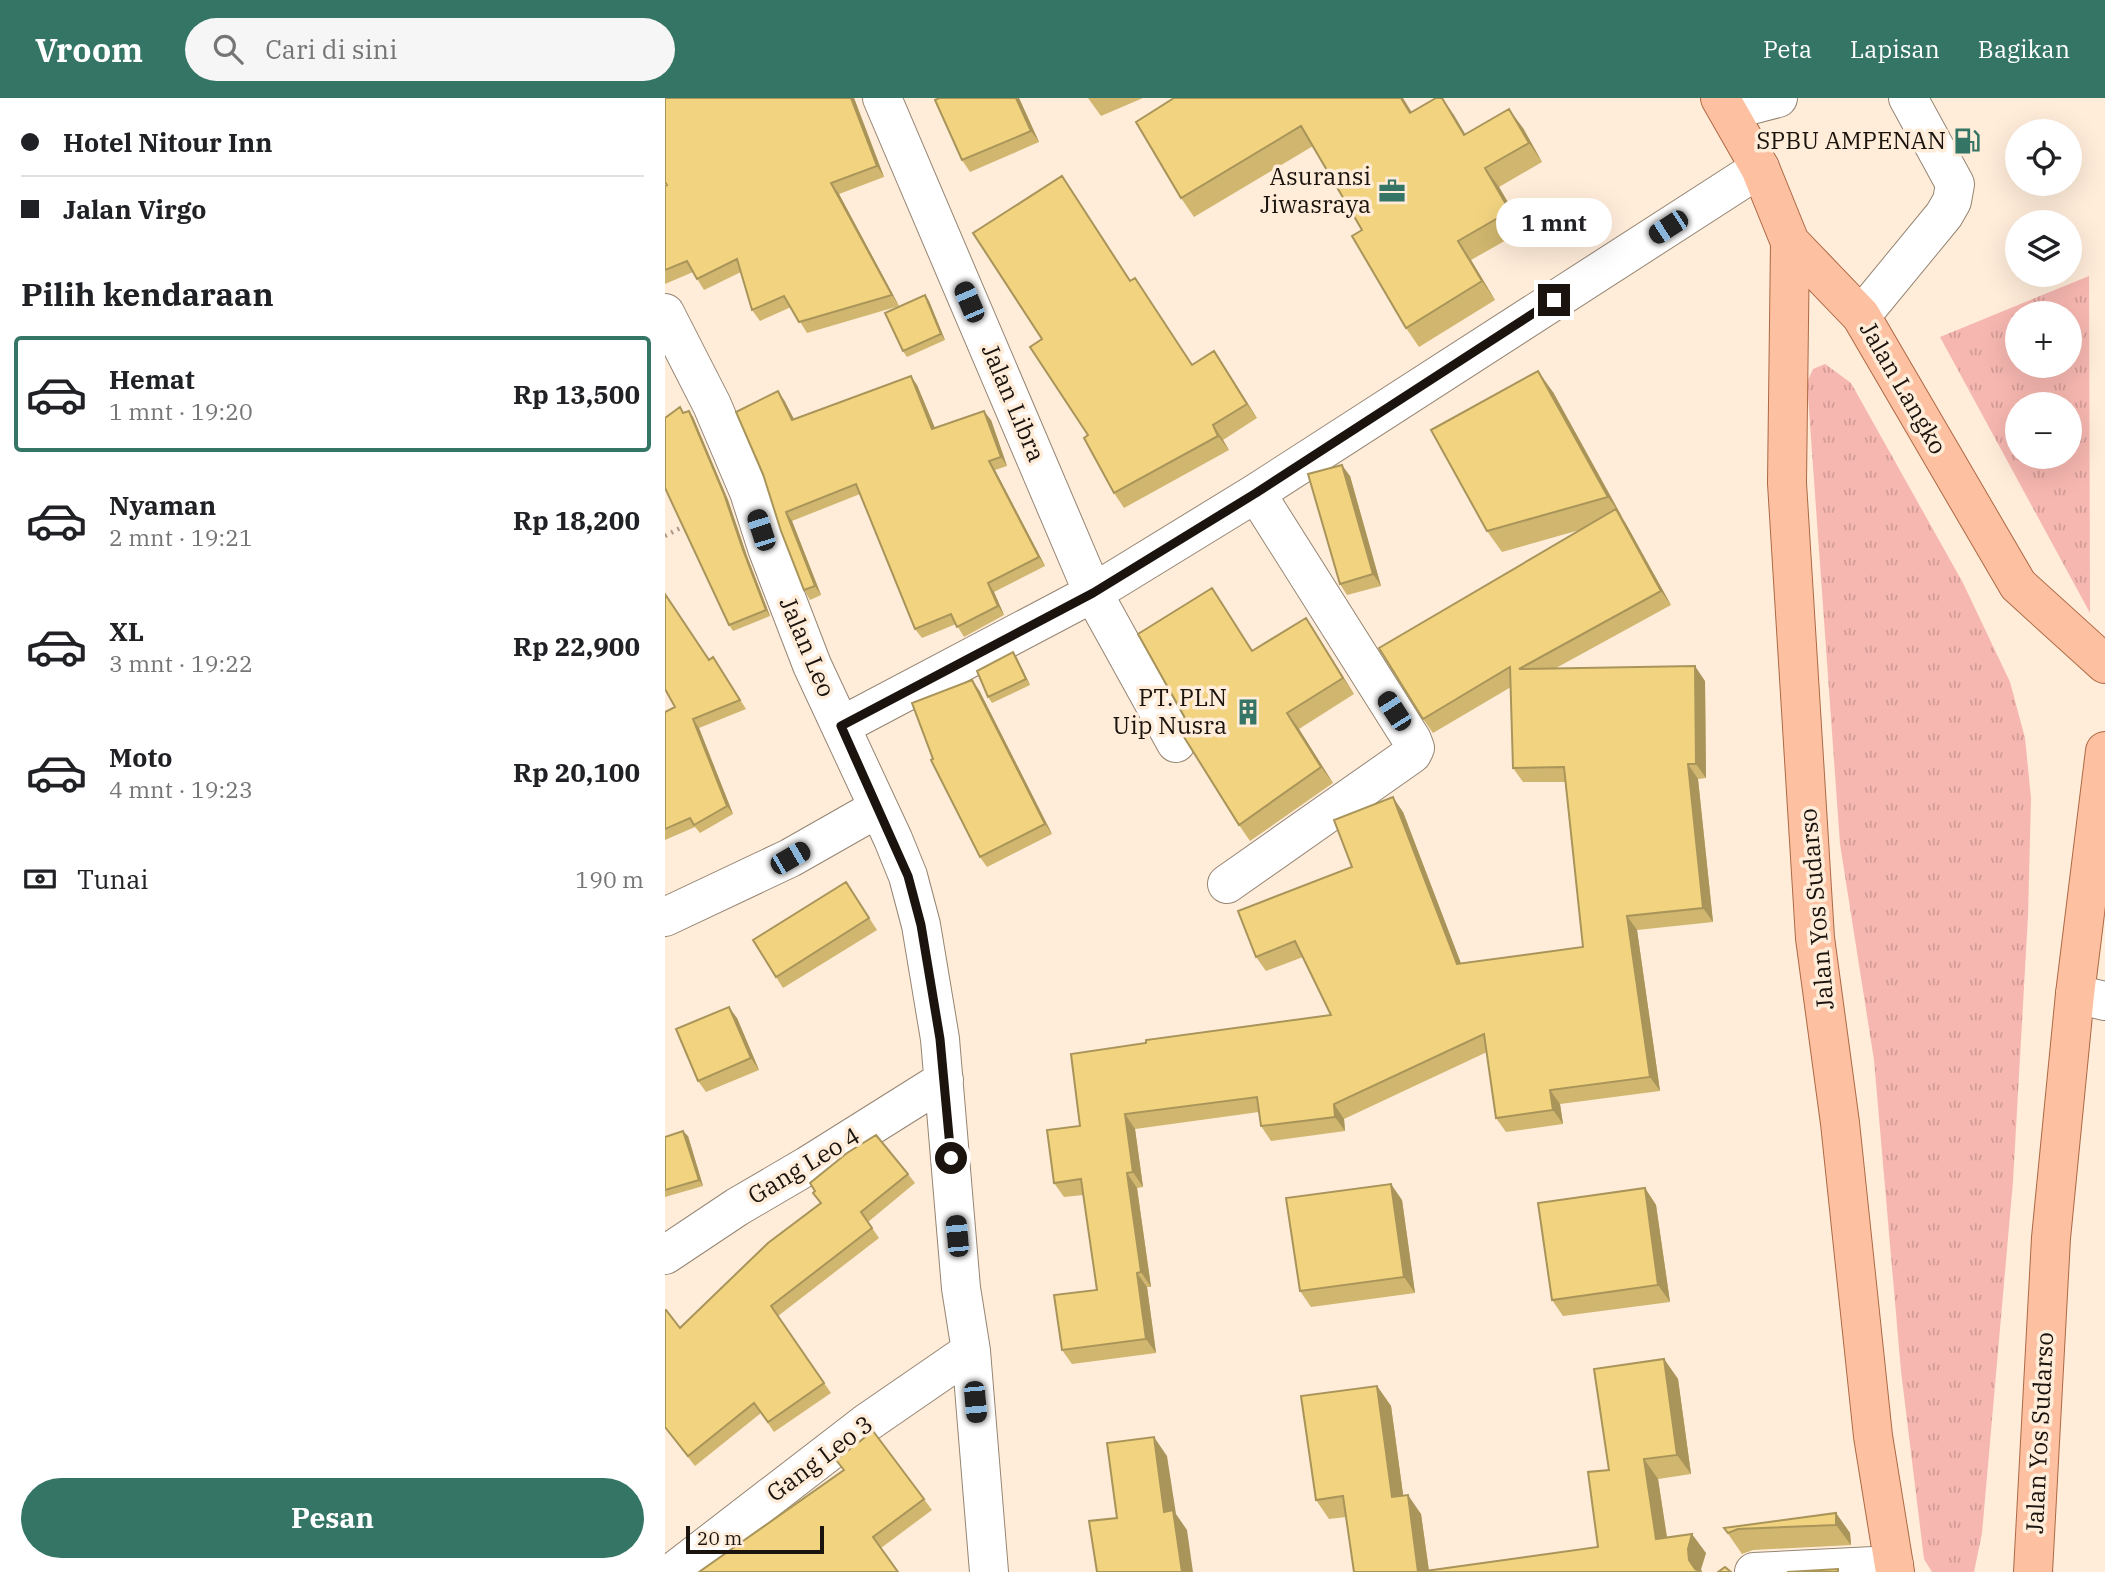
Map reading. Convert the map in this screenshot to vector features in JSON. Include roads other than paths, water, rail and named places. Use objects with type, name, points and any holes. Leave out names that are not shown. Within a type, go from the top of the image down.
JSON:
[{"type":"main road","name":"Jalan Langko","points":[[1724,104],[1759,167],[1790,242],[1861,316],[2018,584],[2105,664]]},
{"type":"main road","name":"Jalan Yos Sudarso","points":[[1790,242],[1787,483],[1815,938],[1840,1123],[1873,1436],[1895,1569]]},
{"type":"main road","name":"Jalan Yos Sudarso","points":[[2033,1572],[2051,1238],[2090,997],[2105,751]]},
{"type":"street","name":"Jalan Libra","points":[[882,98],[1093,593],[1176,743]]},
{"type":"street","points":[[1724,104],[1778,98]]},
{"type":"street","points":[[1861,316],[1944,215],[1952,201],[1955,184],[1908,98]]},
{"type":"street","points":[[841,726],[1093,593],[1256,493],[1759,167]]},
{"type":"street","name":"Jalan Leo","points":[[665,313],[712,405],[744,480],[812,665],[908,876],[921,925],[940,1039],[961,1289],[971,1351],[989,1572]]},
{"type":"street","points":[[1227,884],[1412,754],[1415,748],[1397,708],[1256,493]]},
{"type":"street","points":[[665,917],[790,858],[878,808]]},
{"type":"street","name":"Gang Leo 4","points":[[665,1255],[737,1207],[944,1080]]},
{"type":"street","name":"Gang Leo 3","points":[[673,1572],[865,1424],[971,1351]]},
{"type":"street","points":[[1733,1570],[1895,1569]]},
{"type":"place","name":"SPBU AMPENAN","points":[[1967,141]]},
{"type":"place","name":"Asuransi Jiwasraya","points":[[1392,191]]},
{"type":"place","name":"PT. PLN Uip Nusra","points":[[1248,712]]}]
